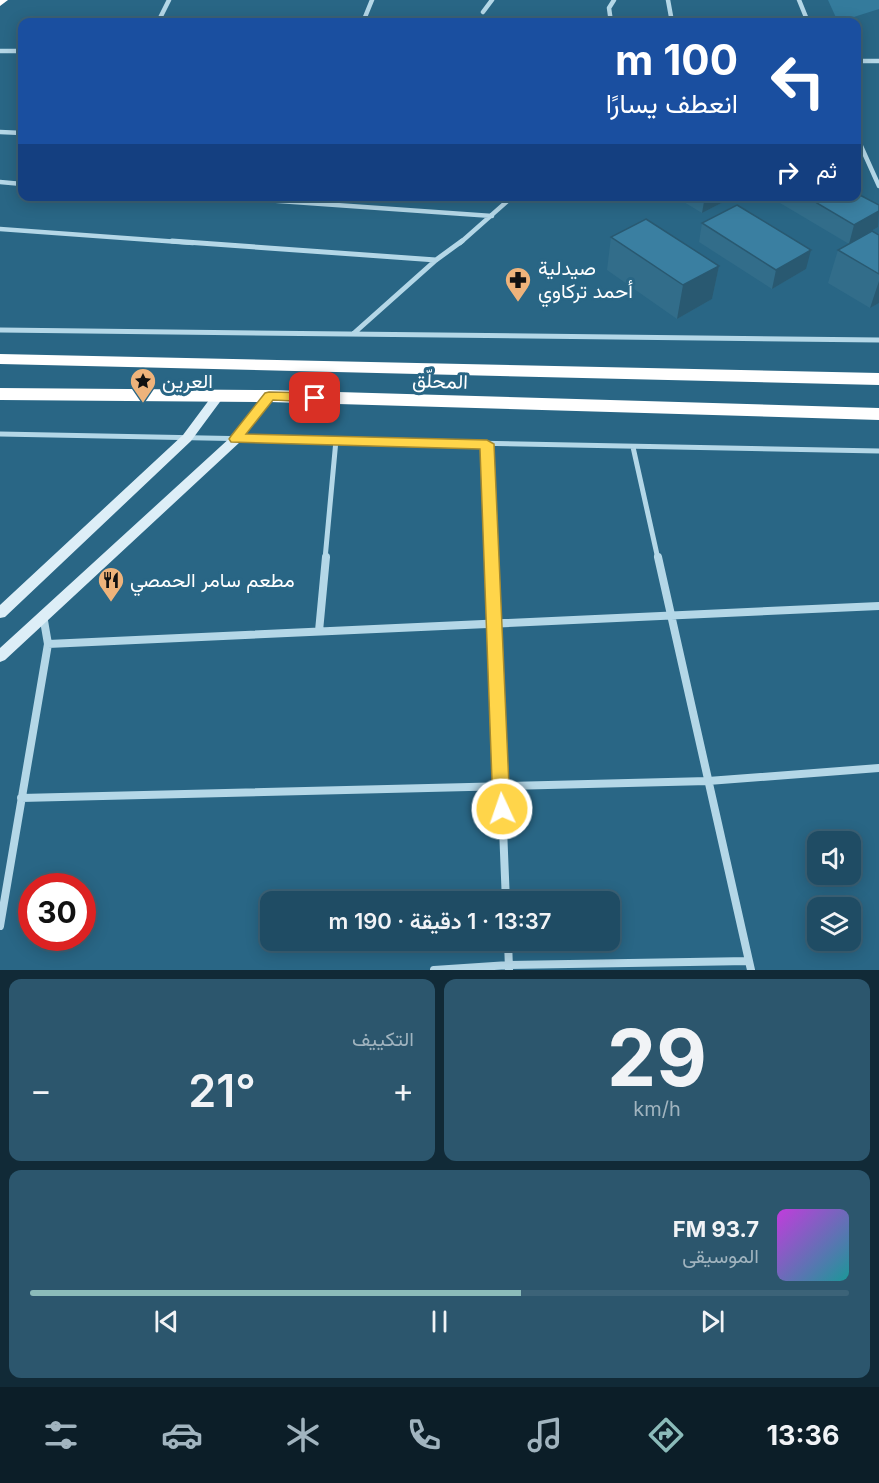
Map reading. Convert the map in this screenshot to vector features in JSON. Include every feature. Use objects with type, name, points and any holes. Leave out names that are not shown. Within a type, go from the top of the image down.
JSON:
[{"type":"highway","name":"المحلّق","points":[[0,359],[879,379]]},
{"type":"highway","name":"المحلّق","points":[[0,394],[269,396],[879,414]]},
{"type":"main road","points":[[0,613],[187,438],[219,395]]},
{"type":"main road","points":[[0,656],[236,439],[269,396]]},
{"type":"street","points":[[160,18],[169,0]]},
{"type":"street","points":[[365,18],[372,0]]},
{"type":"street","points":[[483,12],[492,0]]},
{"type":"street","points":[[610,18],[609,8],[614,0]]},
{"type":"street","points":[[668,0],[671,18]]},
{"type":"street","points":[[799,0],[806,18]]},
{"type":"street","points":[[0,51],[18,51]]},
{"type":"street","points":[[861,61],[879,61]]},
{"type":"street","points":[[0,132],[18,132]]},
{"type":"street","points":[[861,146],[879,186]]},
{"type":"street","points":[[0,182],[18,184]]},
{"type":"street","points":[[279,201],[492,216]]},
{"type":"street","points":[[353,334],[436,260],[473,233],[508,201]]},
{"type":"street","points":[[0,230],[436,260]]},
{"type":"street","points":[[0,330],[879,339]]},
{"type":"street","points":[[0,434],[879,451]]},
{"type":"street","points":[[319,631],[336,440]]},
{"type":"street","points":[[487,444],[505,891]]},
{"type":"street","points":[[434,970],[750,966],[633,447]]},
{"type":"street","points":[[48,644],[879,606]]},
{"type":"street","points":[[0,926],[48,644],[43,615]]},
{"type":"street","points":[[21,798],[708,781],[879,768]]},
{"type":"street","points":[[508,951],[509,968]]},
{"type":"shaded area","points":[[828,0],[879,0],[879,9],[851,18],[836,18]]},
{"type":"building","points":[[861,196],[879,205],[879,211],[854,225],[813,201],[861,201]]},
{"type":"building","points":[[737,205],[811,250],[776,270],[702,223]]},
{"type":"building","points":[[646,219],[719,266],[683,285],[611,237]]},
{"type":"building","points":[[872,231],[879,235],[879,274],[838,250]]},
{"type":"place","name":"صيدلية أحمد تركاوي","points":[[518,303]]},
{"type":"place","name":"العرين","points":[[143,404]]},
{"type":"place","name":"مطعم سامر الحمصي","points":[[111,603]]},
{"type":"route","points":[[315,398],[269,396],[236,439],[487,444],[502,809]]}]
